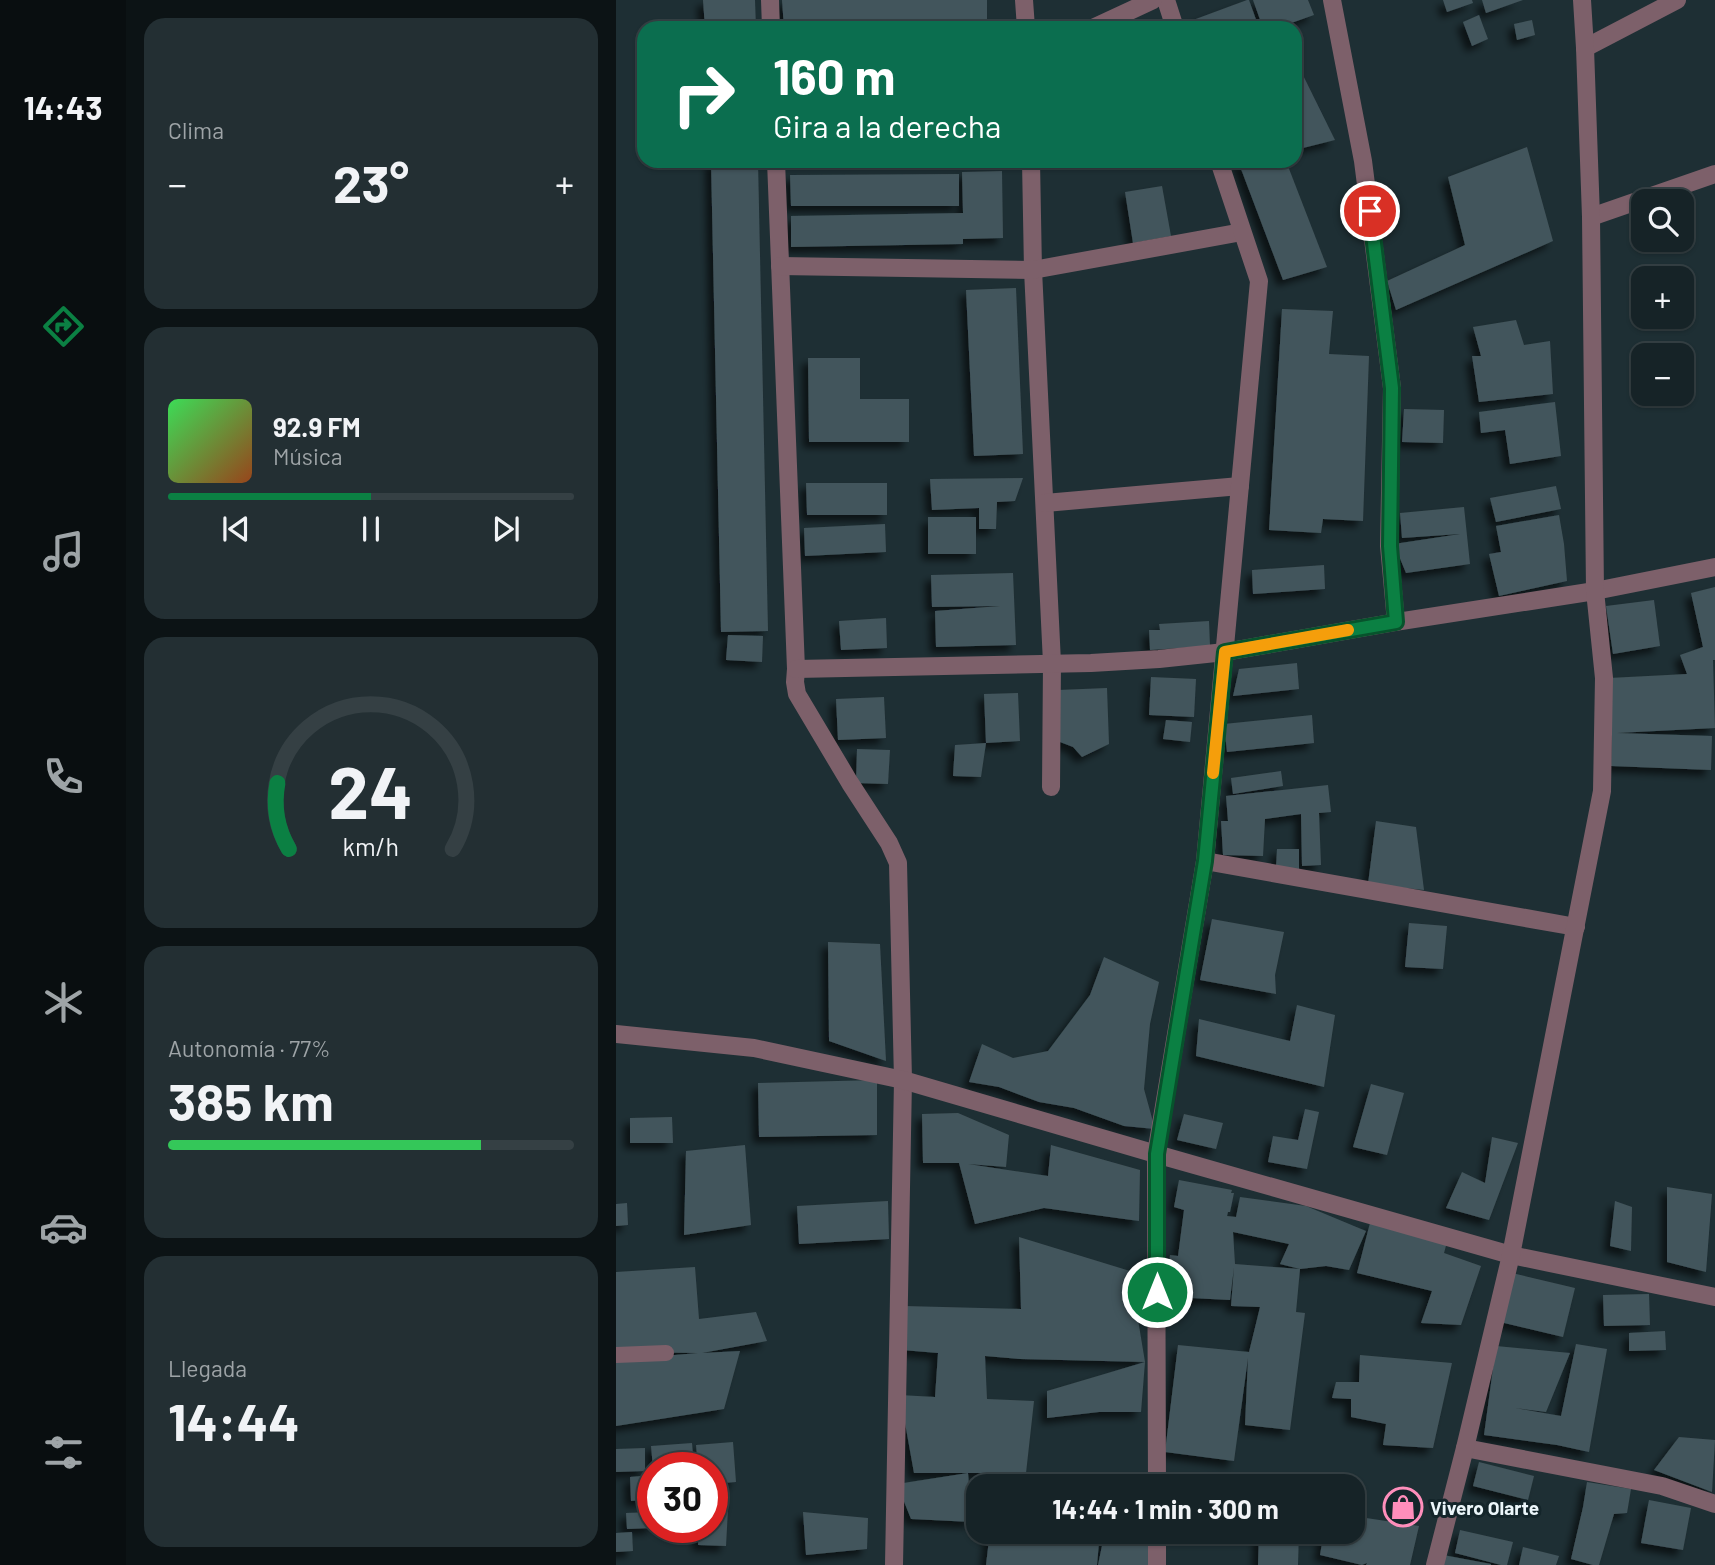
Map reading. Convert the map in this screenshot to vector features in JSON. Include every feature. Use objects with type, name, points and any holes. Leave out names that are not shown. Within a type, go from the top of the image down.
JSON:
[{"type":"street","points":[[770,0],[771,21]]},
{"type":"street","points":[[1024,0],[1026,21]]},
{"type":"street","points":[[1108,21],[1153,0]]},
{"type":"street","points":[[1166,0],[1173,21]]},
{"type":"street","points":[[1332,0],[1363,161],[1392,388],[1390,546],[1396,622]]},
{"type":"street","points":[[1435,1565],[1511,1255],[1602,791],[1604,678],[1595,591],[1591,217],[1582,0]]},
{"type":"street","points":[[1586,48],[1677,0]]},
{"type":"street","points":[[776,168],[797,694],[889,843],[898,863],[903,1080],[894,1565]]},
{"type":"street","points":[[1031,168],[1052,663],[1051,787]]},
{"type":"street","points":[[1157,1474],[1157,1154],[1205,861],[1259,281],[1221,168]]},
{"type":"street","points":[[1591,217],[1715,174]]},
{"type":"street","points":[[780,266],[1034,270],[1242,232]]},
{"type":"street","points":[[1045,503],[1240,486]]},
{"type":"street","points":[[796,669],[1091,663],[1225,652],[1595,591],[1715,567]]},
{"type":"street","points":[[1205,861],[1576,927]]},
{"type":"street","points":[[616,1034],[754,1048],[903,1080],[1511,1255],[1715,1297]]},
{"type":"street","points":[[1465,1448],[1662,1486],[1715,1504]]},
{"type":"street","points":[[1157,1544],[1157,1565]]},
{"type":"lane","points":[[616,1355],[666,1353]]},
{"type":"building","points":[[703,0],[755,0],[756,21],[704,21]]},
{"type":"building","points":[[782,0],[987,0],[987,21],[784,21]]},
{"type":"building","points":[[1249,0],[1256,21],[1190,21]]},
{"type":"building","points":[[1253,0],[1308,0],[1314,15],[1297,21],[1260,21]]},
{"type":"building","points":[[1443,0],[1472,0],[1473,3],[1447,12]]},
{"type":"building","points":[[1482,0],[1523,0],[1486,13]]},
{"type":"building","points":[[1479,15],[1488,39],[1472,46],[1463,22]]},
{"type":"building","points":[[1532,20],[1535,35],[1517,40],[1514,24]]},
{"type":"building","points":[[1302,73],[1335,140],[1302,148]]},
{"type":"building","points":[[1527,147],[1553,241],[1396,310],[1387,281],[1465,245],[1448,177]]},
{"type":"building","points":[[711,168],[758,168],[768,631],[721,632]]},
{"type":"building","points":[[1241,168],[1289,168],[1327,267],[1283,280]]},
{"type":"building","points":[[1002,171],[1003,238],[963,239],[963,244],[791,247],[791,216],[963,213],[962,172]]},
{"type":"building","points":[[959,174],[959,206],[791,206],[790,175]]},
{"type":"building","points":[[1162,186],[1171,236],[1133,243],[1125,192]]},
{"type":"building","points":[[1016,288],[1023,454],[974,456],[966,290]]},
{"type":"building","points":[[1282,309],[1333,311],[1329,354],[1369,356],[1363,521],[1323,519],[1321,533],[1269,530]]},
{"type":"building","points":[[1516,320],[1524,345],[1550,341],[1553,394],[1479,402],[1472,356],[1481,356],[1473,327]]},
{"type":"building","points":[[808,358],[860,358],[860,399],[909,399],[909,442],[809,442]]},
{"type":"building","points":[[1555,402],[1561,456],[1510,464],[1505,430],[1481,433],[1479,412]]},
{"type":"building","points":[[1404,409],[1444,410],[1443,443],[1402,442]]},
{"type":"building","points":[[1023,478],[1015,501],[997,502],[996,529],[979,529],[979,508],[932,510],[930,479]]},
{"type":"building","points":[[806,483],[887,483],[887,515],[807,515]]},
{"type":"building","points":[[1556,486],[1561,509],[1496,522],[1490,498]]},
{"type":"building","points":[[1464,507],[1470,564],[1406,573],[1394,544],[1460,534],[1402,538],[1400,513]]},
{"type":"building","points":[[1559,515],[1567,581],[1499,596],[1489,554],[1501,552],[1496,526]]},
{"type":"building","points":[[928,517],[976,517],[976,554],[928,554]]},
{"type":"building","points":[[885,524],[886,552],[805,556],[804,528]]},
{"type":"building","points":[[1324,565],[1325,589],[1253,594],[1252,570]]},
{"type":"building","points":[[1013,573],[1016,645],[936,647],[935,611],[1000,606],[932,607],[931,575]]},
{"type":"building","points":[[1715,587],[1715,728],[1617,733],[1712,736],[1711,770],[1611,766],[1609,678],[1687,674],[1680,655],[1703,647],[1691,593]]},
{"type":"building","points":[[1654,600],[1660,646],[1613,654],[1606,606]]},
{"type":"building","points":[[886,618],[887,648],[841,650],[839,621]]},
{"type":"building","points":[[1209,621],[1210,646],[1150,650],[1149,630],[1160,630],[1159,624]]},
{"type":"building","points":[[728,635],[763,636],[762,662],[726,660]]},
{"type":"building","points":[[1297,663],[1299,689],[1233,696],[1239,669]]},
{"type":"building","points":[[1151,677],[1196,679],[1194,717],[1149,715]]},
{"type":"building","points":[[1107,688],[1109,744],[1082,757],[1073,747],[1060,742],[1058,690]]},
{"type":"building","points":[[1018,693],[1020,741],[986,743],[984,694]]},
{"type":"building","points":[[884,697],[886,738],[838,740],[836,699]]},
{"type":"building","points":[[1312,715],[1314,743],[1227,752],[1224,724]]},
{"type":"building","points":[[1166,720],[1192,722],[1190,742],[1163,739]]},
{"type":"building","points":[[986,743],[981,777],[953,776],[955,745]]},
{"type":"building","points":[[857,749],[890,750],[888,784],[856,783]]},
{"type":"building","points":[[1281,771],[1283,786],[1233,794],[1231,778]]},
{"type":"building","points":[[1328,785],[1331,812],[1319,813],[1321,865],[1302,866],[1301,814],[1265,819],[1263,856],[1223,855],[1221,821],[1228,821],[1226,796]]},
{"type":"building","points":[[1376,821],[1416,827],[1424,890],[1368,884]]},
{"type":"building","points":[[1277,849],[1299,849],[1299,869],[1276,868]]},
{"type":"building","points":[[1212,919],[1284,932],[1275,975],[1276,994],[1200,980]]},
{"type":"building","points":[[1409,923],[1447,926],[1443,969],[1405,967]]},
{"type":"building","points":[[828,942],[880,944],[886,1061],[829,1041]]},
{"type":"building","points":[[1104,957],[1159,982],[1150,1024],[1144,1089],[1155,1129],[1124,1126],[1074,1108],[1039,1102],[999,1087],[969,1082],[982,1044],[1013,1058],[1048,1051],[1090,995]]},
{"type":"building","points":[[1297,1005],[1335,1015],[1324,1087],[1196,1056],[1199,1019],[1290,1041]]},
{"type":"building","points":[[877,1080],[877,1135],[759,1137],[758,1083]]},
{"type":"building","points":[[1371,1084],[1404,1093],[1387,1155],[1353,1147]]},
{"type":"building","points":[[1305,1109],[1319,1112],[1307,1169],[1268,1162],[1273,1136],[1298,1140]]},
{"type":"building","points":[[958,1113],[1009,1135],[1006,1167],[968,1164],[1048,1176],[1051,1145],[1140,1170],[1139,1221],[1044,1208],[975,1224],[959,1163],[923,1163],[922,1114]]},
{"type":"building","points":[[1184,1114],[1223,1123],[1216,1149],[1177,1140]]},
{"type":"building","points":[[672,1117],[673,1143],[630,1143],[630,1118]]},
{"type":"building","points":[[1492,1137],[1518,1143],[1489,1220],[1446,1208],[1462,1172],[1485,1183]]},
{"type":"building","points":[[745,1145],[751,1225],[684,1235],[686,1151]]},
{"type":"building","points":[[1179,1180],[1232,1190],[1231,1193],[1234,1193],[1227,1216],[1236,1217],[1240,1197],[1306,1206],[1366,1231],[1349,1270],[1326,1266],[1300,1269],[1296,1312],[1305,1313],[1290,1430],[1245,1425],[1248,1358],[1234,1461],[1165,1452],[1178,1345],[1249,1352],[1260,1307],[1231,1306],[1234,1267],[1230,1300],[1171,1297],[1171,1294],[1165,1293],[1170,1255],[1178,1256],[1184,1210],[1174,1207]],"holes":[[[1233,1232],[1289,1244],[1280,1264],[1300,1269],[1235,1264]]]},
{"type":"building","points":[[1667,1187],[1712,1194],[1706,1272],[1667,1262]]},
{"type":"building","points":[[888,1201],[889,1239],[799,1244],[797,1206]]},
{"type":"building","points":[[1615,1201],[1632,1207],[1631,1251],[1610,1246]]},
{"type":"building","points":[[627,1203],[628,1225],[616,1226],[616,1204]]},
{"type":"building","points":[[1370,1223],[1447,1242],[1444,1253],[1481,1266],[1461,1325],[1421,1323],[1432,1291],[1357,1273]]},
{"type":"building","points":[[1019,1237],[1130,1271],[1145,1362],[985,1356],[987,1399],[1034,1401],[1026,1473],[914,1473],[900,1395],[935,1397],[938,1353],[902,1350],[904,1306],[1021,1309]]},
{"type":"building","points":[[695,1267],[699,1319],[756,1312],[767,1341],[702,1353],[740,1351],[724,1409],[616,1426],[616,1360],[698,1353],[616,1352],[616,1272]]},
{"type":"building","points":[[1512,1273],[1575,1288],[1563,1337],[1500,1322]]},
{"type":"building","points":[[1649,1294],[1650,1325],[1604,1326],[1603,1295]]},
{"type":"building","points":[[1665,1331],[1666,1350],[1629,1351],[1629,1333]]},
{"type":"building","points":[[1576,1344],[1607,1349],[1589,1452],[1484,1435],[1496,1346],[1570,1353],[1546,1412],[1515,1408],[1561,1416]]},
{"type":"building","points":[[1360,1355],[1452,1363],[1433,1448],[1383,1445],[1386,1424],[1351,1417],[1351,1399],[1332,1398],[1336,1382],[1359,1382]]},
{"type":"building","points":[[1145,1362],[1141,1412],[1099,1412],[1047,1418],[1047,1391]]},
{"type":"building","points":[[1679,1437],[1715,1440],[1712,1492],[1654,1470]]},
{"type":"building","points":[[733,1442],[736,1482],[728,1483],[728,1452],[697,1452],[696,1445]]},
{"type":"building","points":[[692,1443],[693,1452],[652,1452],[651,1446]]},
{"type":"building","points":[[645,1448],[645,1452],[637,1452],[637,1471],[616,1472],[616,1449]]},
{"type":"building","points":[[1479,1462],[1534,1476],[1528,1500],[1473,1486]]},
{"type":"building","points":[[968,1473],[966,1522],[911,1519],[897,1484]]},
{"type":"building","points":[[637,1476],[637,1500],[631,1501],[630,1477]]},
{"type":"building","points":[[1587,1482],[1631,1489],[1627,1513],[1614,1514],[1599,1565],[1571,1559]]},
{"type":"building","points":[[1649,1500],[1691,1508],[1683,1550],[1641,1543]]},
{"type":"building","points":[[803,1512],[868,1518],[867,1549],[806,1555]]},
{"type":"building","points":[[626,1513],[637,1513],[637,1529],[627,1529]]},
{"type":"building","points":[[1365,1518],[1419,1526],[1410,1565],[1362,1565],[1320,1555],[1322,1544],[1365,1544]]},
{"type":"building","points":[[1460,1530],[1513,1542],[1507,1565],[1455,1553]]},
{"type":"building","points":[[632,1532],[633,1551],[616,1552],[616,1533]]},
{"type":"building","points":[[698,1543],[726,1543],[726,1546]]},
{"type":"building","points":[[988,1544],[1099,1544],[1097,1565],[986,1565]]},
{"type":"building","points":[[1102,1544],[1151,1544],[1154,1565],[1098,1565]]},
{"type":"building","points":[[1259,1544],[1299,1544],[1298,1565],[1258,1565]]},
{"type":"building","points":[[1523,1547],[1559,1556],[1556,1565],[1519,1565]]},
{"type":"building","points":[[1443,1555],[1491,1564],[1491,1565],[1441,1565]]},
{"type":"slow traffic","points":[[1213,773],[1225,652],[1348,630]]},
{"type":"place","name":"Vivero Olarte","points":[[1403,1507]]},
{"type":"route","points":[[1157,1292],[1157,1154],[1205,861],[1225,652],[1396,622],[1390,546],[1392,388],[1370,211]]}]
